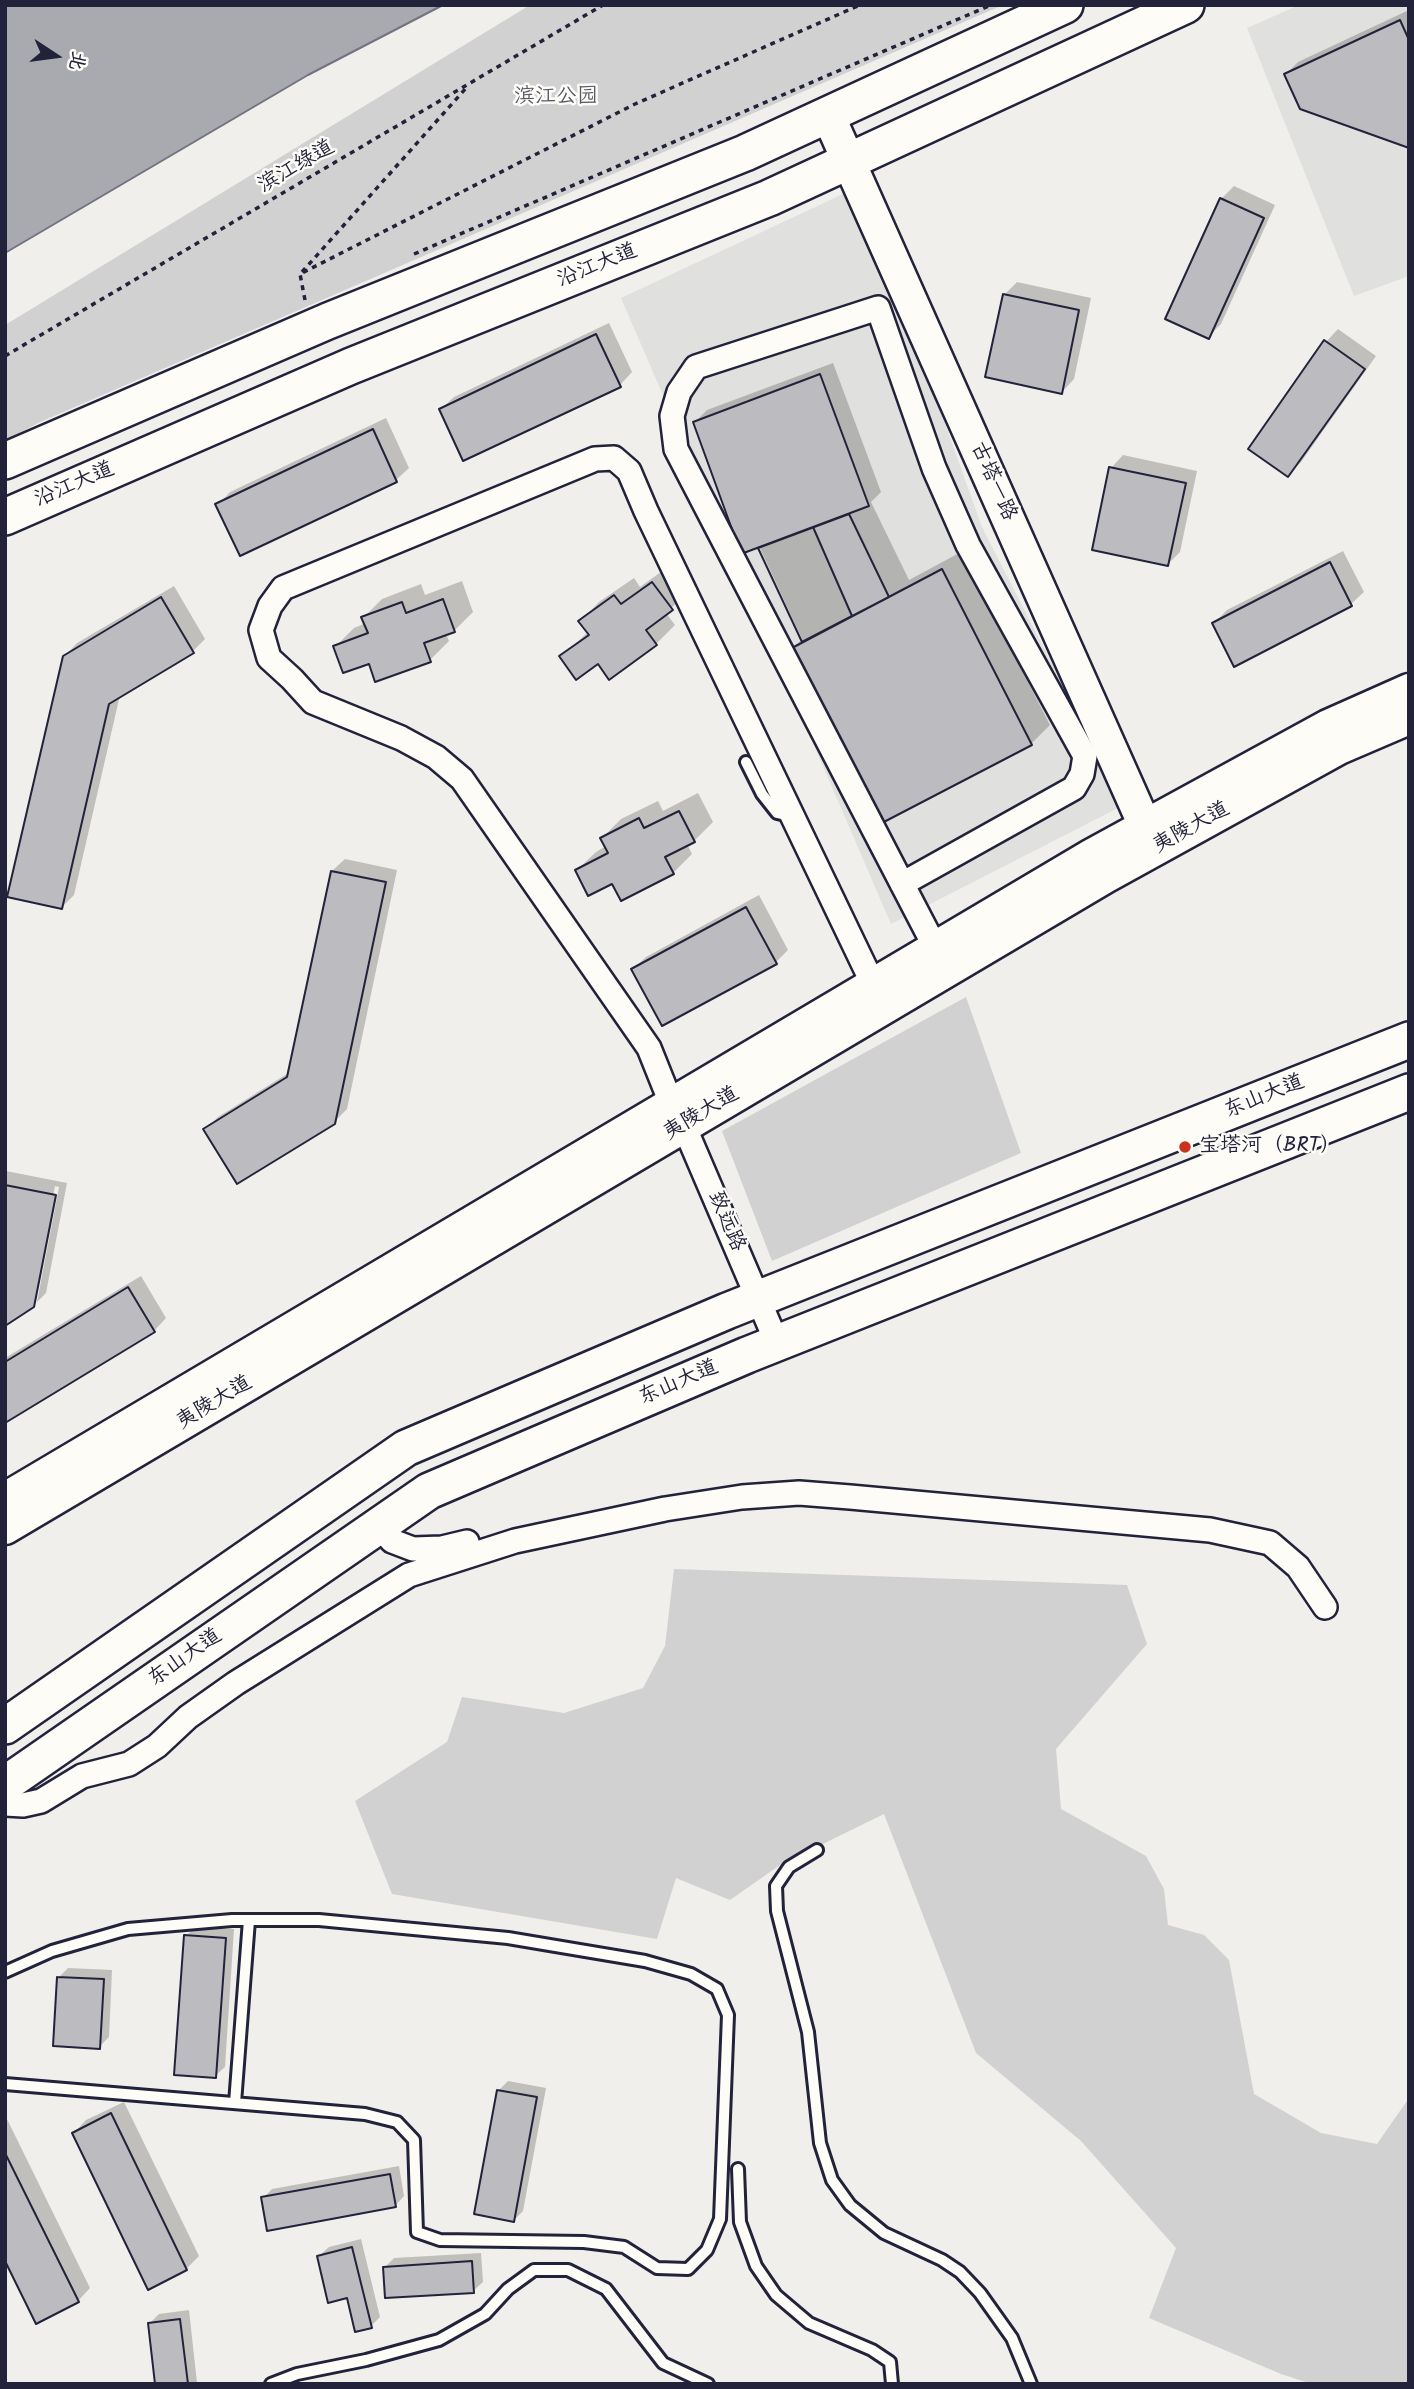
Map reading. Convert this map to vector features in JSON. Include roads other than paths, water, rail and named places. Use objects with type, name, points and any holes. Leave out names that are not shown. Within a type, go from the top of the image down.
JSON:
[{"type":"main road","points":[[5,461],[328,321],[745,153],[1065,5]]},
{"type":"main road","name":"沿江大道","points":[[5,517],[351,366],[769,198],[1186,5]]},
{"type":"main road","name":"古塔一路","points":[[828,114],[1150,837]]},
{"type":"main road","name":"夷陵大道","points":[[5,1499],[677,1114],[1105,877],[1150,837],[1328,726],[1409,690]]},
{"type":"main road","name":"夷陵大道","points":[[5,1528],[677,1114],[873,984],[935,947],[1150,837],[1409,718]]},
{"type":"main road","name":"东山大道","points":[[5,1726],[407,1448],[758,1299],[1409,1040]]},
{"type":"main road","name":"东山大道","points":[[5,1784],[429,1491],[777,1343],[1409,1092]]},
{"type":"street","points":[[902,884],[1074,788],[1082,774],[1084,756],[968,545],[934,468],[878,307],[696,367],[679,392],[671,416],[676,449],[902,884],[935,947]]},
{"type":"street","name":"致远路","points":[[777,1343],[649,1048],[462,779],[436,757],[401,738],[313,702],[269,658],[261,630],[270,606],[283,588],[595,459],[614,458],[629,471],[873,984]]},
{"type":"street","points":[[5,1804],[23,1805],[41,1801],[82,1776],[129,1764],[157,1746],[188,1717],[236,1684],[409,1575],[515,1541],[665,1509],[742,1497],[799,1493],[1210,1530],[1270,1543],[1298,1567],[1325,1607]]},
{"type":"street","points":[[378,1525],[392,1541],[413,1549],[442,1548],[465,1542],[476,1545],[481,1551]]},
{"type":"lane","points":[[746,762],[762,794],[777,813],[793,816]]},
{"type":"lane","points":[[817,1850],[789,1867],[776,1886],[777,1911],[808,2032],[820,2143],[832,2180],[850,2205],[884,2233],[942,2260],[960,2272],[980,2293],[1012,2338],[1031,2384]]},
{"type":"lane","points":[[5,1972],[52,1951],[128,1929],[249,1920],[319,1920],[508,1938],[645,1961],[691,1974],[717,1989],[727,2015],[719,2219],[707,2250],[688,2269],[657,2268],[624,2248],[584,2242],[440,2240],[417,2232],[414,2208],[414,2140],[397,2122],[365,2114],[5,2084]]},
{"type":"lane","points":[[235,2103],[249,1920]]},
{"type":"lane","points":[[738,2169],[740,2222],[757,2266],[776,2295],[809,2323],[872,2350],[890,2362],[892,2384]]},
{"type":"lane","points":[[271,2384],[296,2374],[366,2360],[439,2340],[485,2314],[508,2290],[534,2270],[568,2270],[606,2289],[663,2363],[708,2384]]},
{"type":"place","name":"宝塔河（BRT）","points":[[1185,1147]]},
{"type":"park label","name":"滨江公园","points":[[556,98]]}]
